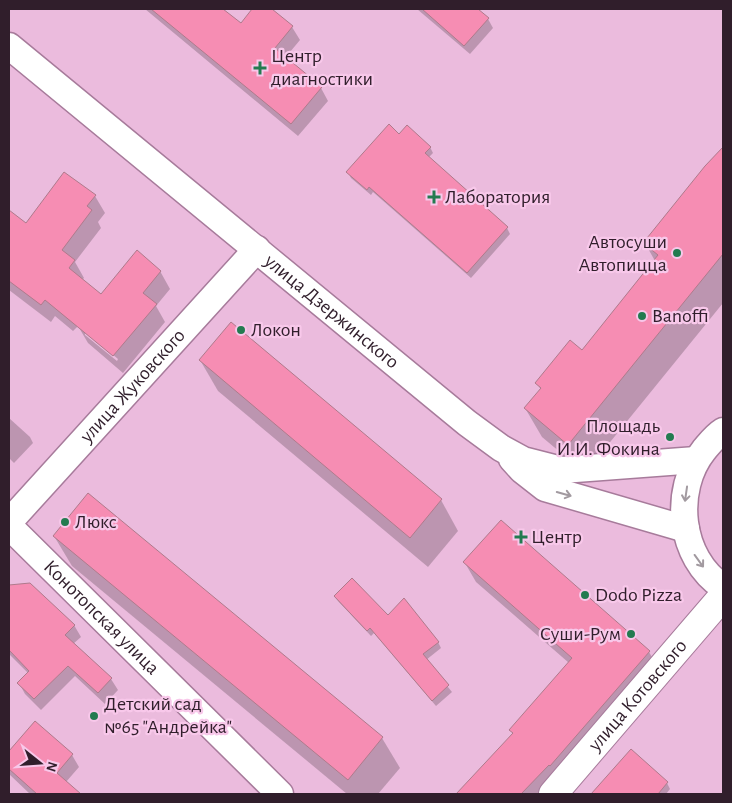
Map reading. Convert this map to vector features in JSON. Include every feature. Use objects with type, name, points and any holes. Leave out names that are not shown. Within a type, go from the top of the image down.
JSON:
[{"type":"street","name":"улица Дзержинского","points":[[9,46],[467,423],[515,459],[562,470],[696,460]]},
{"type":"street","name":"улица Жуковского","points":[[9,524],[257,249]]},
{"type":"street","points":[[723,432],[717,435],[696,460],[685,491],[684,524],[694,555],[714,580],[723,587]]},
{"type":"street","points":[[515,459],[545,488],[686,529]]},
{"type":"street","name":"Конотопская улица","points":[[9,524],[280,794]]},
{"type":"street","name":"улица Котовского","points":[[553,794],[723,596]]},
{"type":"building","name":"Центр диагностики","points":[[151,9],[223,9],[241,23],[252,9],[272,9],[293,26],[275,48],[322,87],[291,124]]},
{"type":"building","points":[[422,9],[478,9],[489,18],[464,46]]},
{"type":"building","name":"Лаборатория","points":[[389,124],[399,134],[407,125],[431,147],[425,153],[508,227],[467,273],[369,187],[367,190],[346,172]]},
{"type":"building","points":[[723,147],[723,254],[568,445],[524,408],[541,388],[535,383],[570,340],[582,350],[658,255],[643,243],[705,166]]},
{"type":"building","points":[[64,172],[96,195],[87,206],[92,210],[62,250],[75,260],[69,268],[101,294],[137,250],[161,271],[143,293],[157,304],[113,356],[45,300],[41,305],[9,281],[9,210],[26,223]]},
{"type":"building","points":[[231,322],[442,499],[410,538],[199,360]]},
{"type":"building","points":[[88,493],[383,737],[348,780],[53,536]]},
{"type":"building","points":[[501,520],[650,651],[550,766],[521,794],[456,794],[513,733],[509,730],[572,658],[463,562]]},
{"type":"building","points":[[352,578],[388,615],[404,598],[439,642],[423,654],[449,685],[432,701],[370,628],[367,631],[334,596]]},
{"type":"building","points":[[30,583],[75,625],[65,635],[112,678],[98,693],[68,666],[34,699],[17,683],[29,671],[9,650],[9,585]]},
{"type":"building","points":[[35,721],[73,754],[57,773],[81,794],[37,794],[9,769],[9,751]]},
{"type":"building","points":[[631,749],[668,782],[658,794],[591,794]]},
{"type":"place","name":"Центр диагностики","points":[[260,68]]},
{"type":"place","name":"Лаборатория","points":[[434,197]]},
{"type":"place","name":"Автосуши Автопицца","points":[[677,253]]},
{"type":"place","name":"Banoffi","points":[[642,316]]},
{"type":"place","name":"Локон","points":[[241,330]]},
{"type":"place","name":"Площадь И.И. Фокина","points":[[670,437]]},
{"type":"place","name":"Люкс","points":[[65,522]]},
{"type":"place","name":"Центр","points":[[521,537]]},
{"type":"place","name":"Dodo Pizza","points":[[585,595]]},
{"type":"place","name":"Суши-Рум","points":[[631,634]]},
{"type":"place","name":"Детский сад №65 \"Андрейка\"","points":[[94,716]]}]
